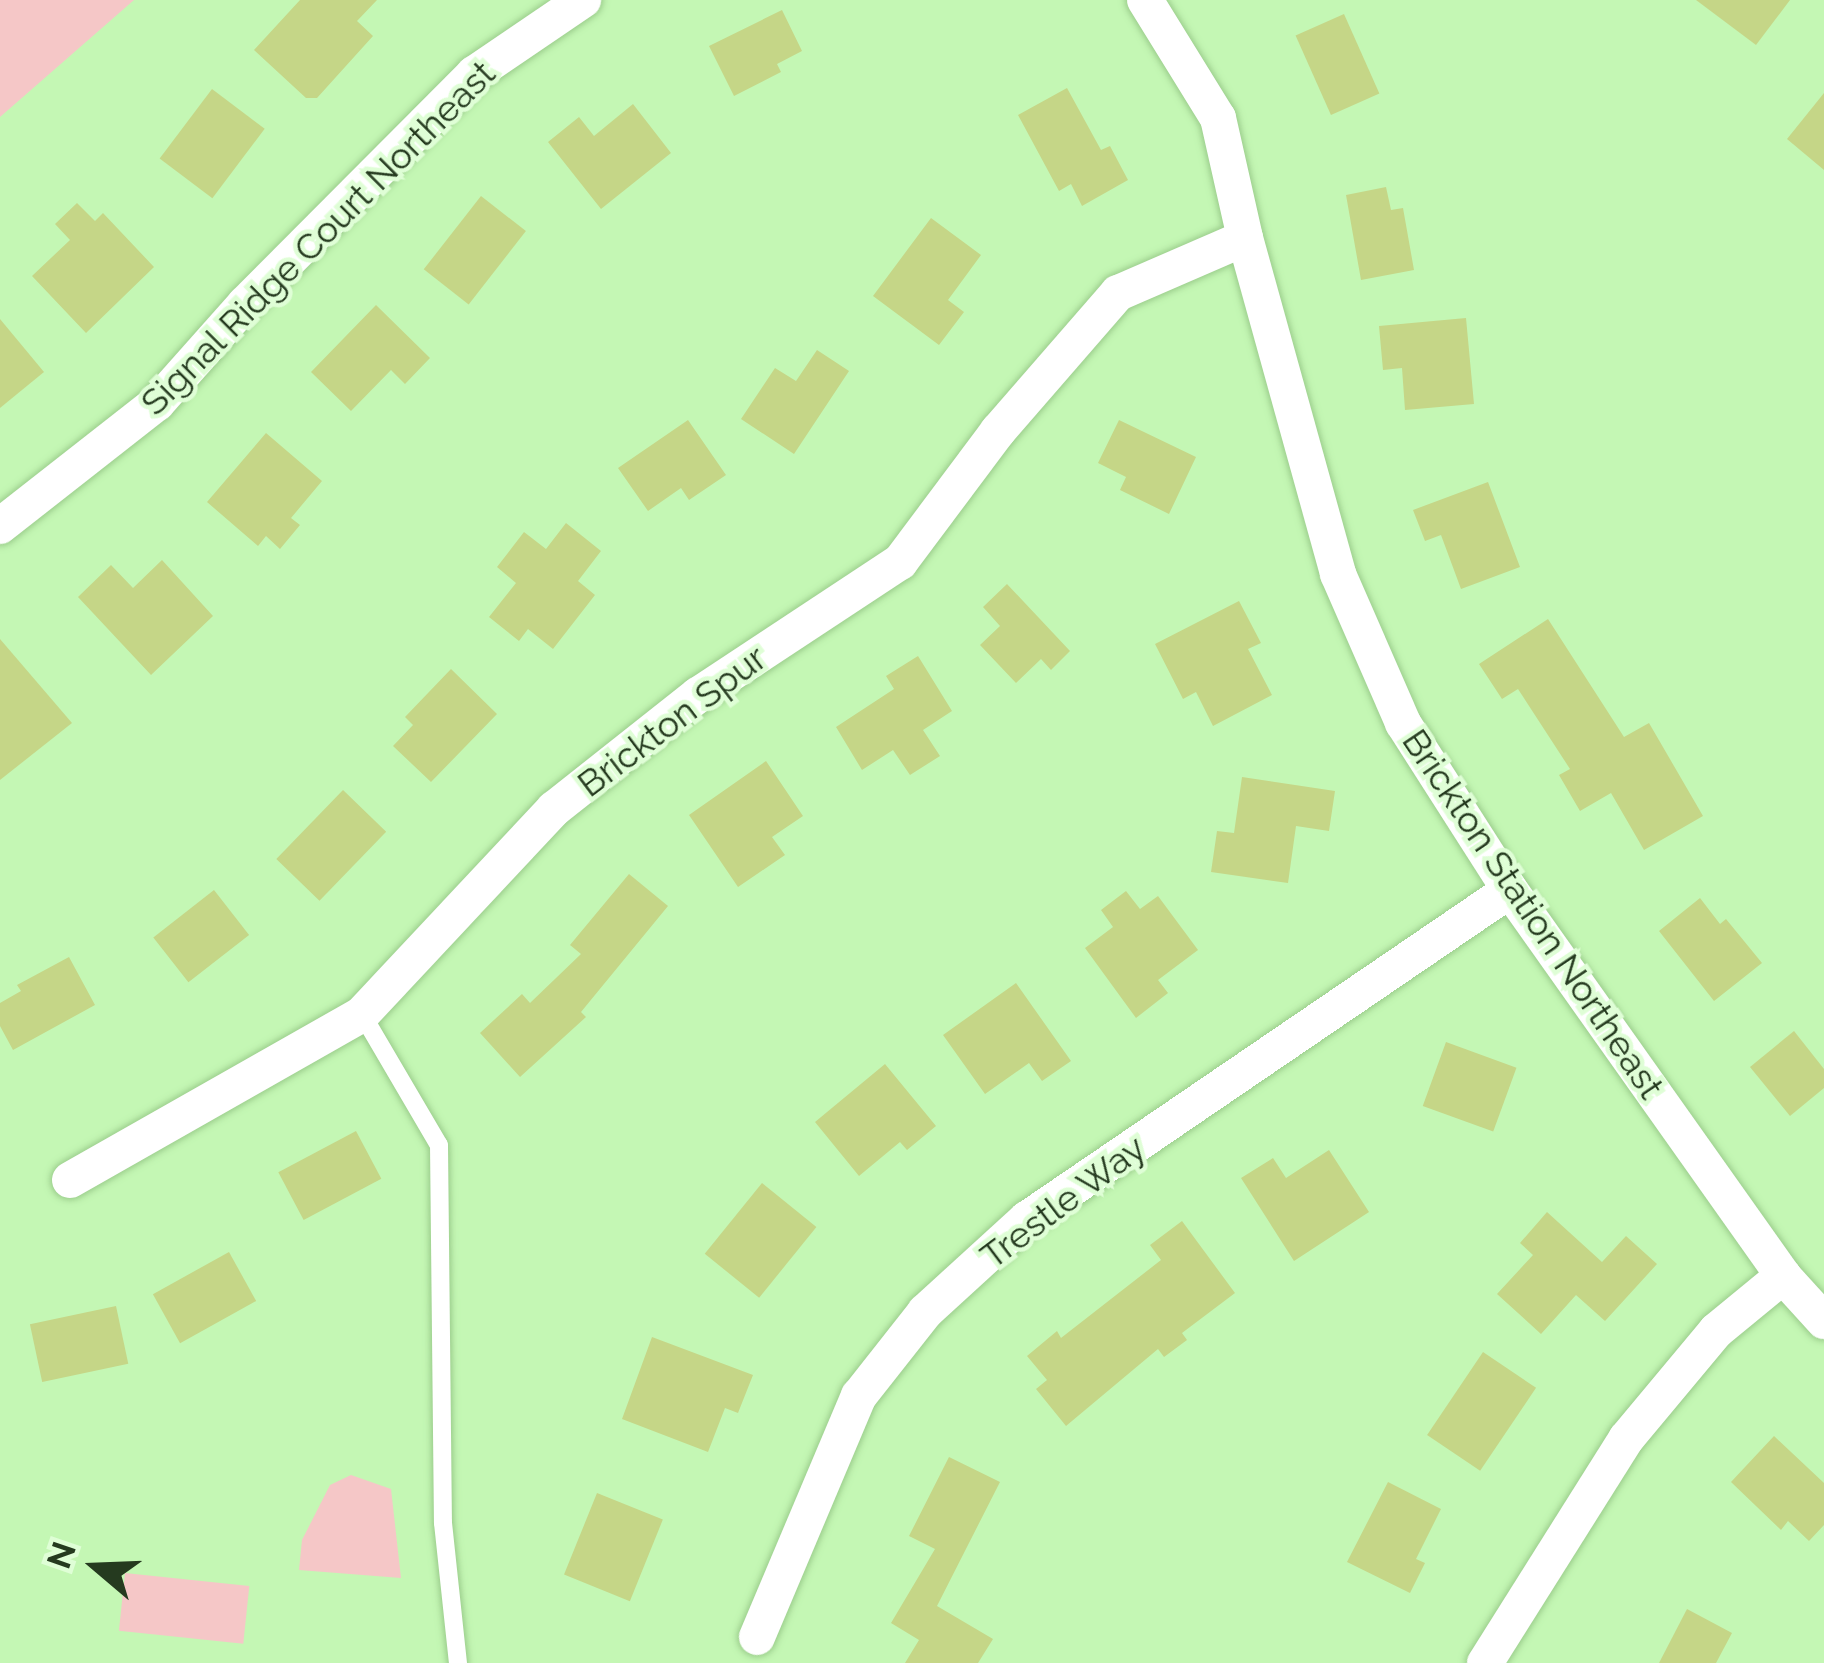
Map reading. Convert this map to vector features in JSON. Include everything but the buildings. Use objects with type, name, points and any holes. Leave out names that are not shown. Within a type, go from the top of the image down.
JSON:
[{"type":"street","name":"Signal Ridge Court Northeast","points":[[0,526],[158,403],[245,304],[474,74],[583,0]]},
{"type":"street","name":"Brickton Station Northeast","points":[[1145,0],[1218,118],[1245,238],[1338,574],[1403,723],[1510,890],[1783,1276],[1824,1321]]},
{"type":"street","name":"Brickton Spur","points":[[70,1180],[362,1014],[554,809],[698,695],[900,562],[998,431],[1118,293],[1245,238]]},
{"type":"street","name":"Trestle Way","points":[[757,1637],[859,1396],[925,1312],[1028,1220],[1510,890]]},
{"type":"street","points":[[1485,1663],[1626,1439],[1716,1331],[1783,1276]]},
{"type":"lane","points":[[362,1014],[439,1145],[443,1523],[458,1663]]},
{"type":"shaded area","points":[[0,0],[134,0],[0,117]]},
{"type":"shaded area","points":[[351,1475],[391,1489],[401,1578],[299,1570],[302,1540],[330,1485]]},
{"type":"shaded area","points":[[125,1573],[249,1586],[243,1644],[119,1631]]}]
